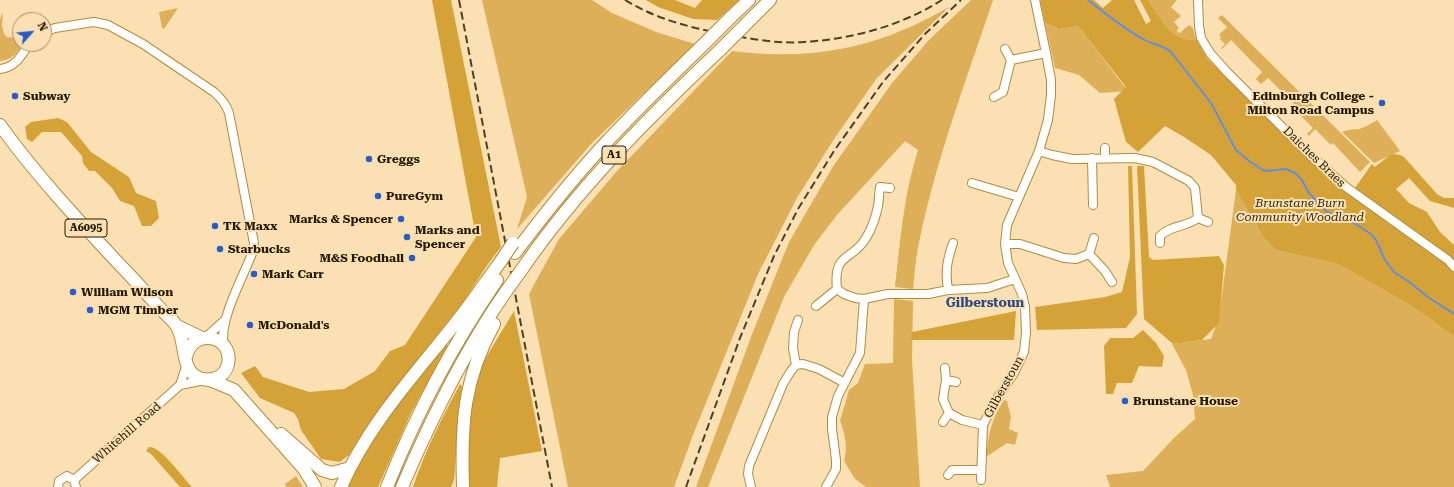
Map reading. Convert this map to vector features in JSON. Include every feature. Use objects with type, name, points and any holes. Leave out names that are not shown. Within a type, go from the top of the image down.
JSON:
[{"type":"main road","name":"A1","points":[[388,487],[409,436],[437,380],[502,266],[514,248],[570,183],[632,115],[749,0]]},
{"type":"main road","name":"A1","points":[[402,487],[426,432],[453,378],[506,292],[559,219],[604,166],[654,113],[770,0]]},
{"type":"main road","name":"A6095","points":[[0,125],[27,161],[86,229],[177,326],[204,338],[212,338],[219,341],[224,346],[228,358],[227,367],[234,390],[304,469],[323,487]]},
{"type":"main road","points":[[341,487],[363,445],[381,417],[502,266]]},
{"type":"main road","points":[[463,487],[463,426],[467,391],[475,364],[496,320],[506,292]]},
{"type":"main road","name":"A6095","points":[[177,326],[189,370],[193,374],[234,390]]},
{"type":"main road","points":[[186,360],[188,350],[191,345],[204,338]]},
{"type":"main road","points":[[207,380],[220,375],[227,367]]},
{"type":"main road","points":[[257,415],[298,448],[322,470],[332,473],[350,468]]},
{"type":"main road","points":[[294,457],[310,487]]},
{"type":"main road","name":"A6095","points":[[304,469],[315,487]]},
{"type":"street","name":"Gilberstoun","points":[[981,480],[980,470],[983,425],[994,403],[1014,374],[1024,352],[1026,332],[1022,294],[1008,263],[1005,244],[1007,225],[1039,151],[1048,120],[1051,80],[1035,0]]},
{"type":"street","name":"Daiches Braes","points":[[1198,0],[1201,38],[1210,53],[1227,72],[1310,154],[1346,187],[1448,260],[1454,267]]},
{"type":"street","points":[[52,29],[94,22],[115,28],[143,44],[214,92],[222,98],[226,105],[229,113],[254,243],[251,257],[225,320],[223,335],[224,346]]},
{"type":"street","points":[[994,97],[1003,92],[1011,60],[1005,50]]},
{"type":"street","points":[[0,69],[15,64],[23,52]]},
{"type":"street","points":[[1011,60],[1046,53]]},
{"type":"street","points":[[1105,148],[1105,158]]},
{"type":"street","points":[[1039,151],[1072,159],[1135,158],[1153,162],[1189,181],[1195,188],[1198,218]]},
{"type":"street","points":[[1092,158],[1093,205]]},
{"type":"street","points":[[972,183],[1019,197]]},
{"type":"street","points":[[890,188],[880,188],[878,208],[866,238],[861,245],[843,258],[839,265],[836,281],[837,289],[844,294],[855,298],[864,298],[888,294],[928,294],[948,290],[986,288],[1015,279]]},
{"type":"street","points":[[1198,218],[1208,222]]},
{"type":"street","points":[[1160,242],[1160,236],[1165,231],[1179,225],[1193,222],[1198,218]]},
{"type":"street","points":[[1089,254],[1094,238]]},
{"type":"street","points":[[948,290],[945,275],[947,260],[953,243]]},
{"type":"street","points":[[1005,244],[1020,244],[1064,258],[1076,259],[1089,254]]},
{"type":"street","points":[[1089,254],[1105,271],[1112,282]]},
{"type":"street","points":[[816,306],[837,289]]},
{"type":"street","points":[[826,487],[836,469],[832,417],[838,396],[860,353],[864,298]]},
{"type":"street","points":[[204,338],[225,320]]},
{"type":"street","points":[[796,365],[793,348],[794,332],[798,320]]},
{"type":"street","name":"Whitehill Road","points":[[75,484],[180,385],[186,360]]},
{"type":"street","points":[[751,487],[748,474],[749,466],[783,384],[791,370],[796,365],[803,364],[818,369],[845,383]]},
{"type":"street","points":[[944,422],[949,413],[943,399],[946,380],[945,368]]},
{"type":"street","points":[[180,385],[207,380]]},
{"type":"street","points":[[946,380],[956,382]]},
{"type":"street","name":"Gilberstoun","points":[[949,413],[962,420],[983,425]]},
{"type":"street","points":[[950,469],[980,470]]},
{"type":"street","points":[[58,487],[59,481],[64,477],[70,477],[75,484]]},
{"type":"shaded area","points":[[482,0],[592,0],[612,13],[656,32],[695,44],[592,143],[517,229],[527,197]]},
{"type":"shaded area","points":[[971,0],[993,0],[953,118],[935,178],[919,244],[913,289],[895,287],[906,201],[918,150],[905,141],[837,215],[814,245],[784,297],[708,487],[696,487],[751,337],[789,242],[832,168],[892,83],[929,40]]},
{"type":"shaded area","points":[[1148,0],[1177,0],[1171,7],[1181,16],[1174,22],[1179,28],[1177,32],[1180,33],[1189,25],[1193,28],[1196,39],[1180,37],[1174,33],[1162,21]]},
{"type":"shaded area","points":[[949,7],[877,78],[834,139],[797,198],[758,274],[693,435],[674,487],[568,487],[529,294],[559,239],[617,171],[732,51],[768,54],[804,54],[864,44],[922,22]]},
{"type":"shaded area","points":[[178,8],[164,29],[162,28],[159,12]]},
{"type":"shaded area","points":[[3,12],[2,26],[4,34],[7,37],[12,37],[12,52],[17,52],[14,56],[0,61],[0,19]]},
{"type":"shaded area","points":[[1222,15],[1370,162],[1360,172],[1333,143],[1331,145],[1315,129],[1309,136],[1307,134],[1313,128],[1297,112],[1299,109],[1268,78],[1261,84],[1256,79],[1262,72],[1231,40],[1222,49],[1221,48],[1225,44],[1220,39],[1221,37],[1219,35],[1227,27],[1218,18]]},
{"type":"shaded area","points":[[1045,23],[1058,29],[1078,26],[1128,91],[1100,93],[1079,75],[1055,68]]},
{"type":"shaded area","points":[[1377,120],[1400,151],[1374,163],[1342,132],[1362,128]]},
{"type":"shaded area","points":[[1236,190],[1264,238],[1276,250],[1338,264],[1403,301],[1454,337],[1454,487],[1110,487],[1106,475],[1143,471],[1174,438],[1195,419],[1193,395],[1186,370],[1172,344],[1211,339],[1219,317]]},
{"type":"shaded area","points":[[894,299],[913,301],[912,360],[920,487],[866,487],[855,479],[844,461],[846,452],[845,441],[840,421],[849,390],[858,383],[865,364],[893,363]]},
{"type":"shaded area","points":[[1004,400],[1007,401],[1011,417],[1009,429],[1018,433],[1015,445],[1007,443],[986,457],[991,427]]},
{"type":"shaded area","points":[[296,476],[303,487],[286,487],[285,484]]},
{"type":"green space","points":[[432,0],[451,0],[501,247],[464,301],[371,420],[349,455],[340,462],[321,459],[301,430],[298,419],[294,413],[260,398],[241,373],[255,366],[263,377],[309,392],[344,389],[375,371],[390,351],[405,345],[476,237]]},
{"type":"green space","points":[[646,0],[675,0],[695,8],[702,0],[739,0],[717,20],[693,19],[658,7]]},
{"type":"green space","name":"Brunstane Burn Community Woodland","points":[[1040,0],[1094,0],[1103,8],[1112,0],[1134,0],[1146,24],[1151,21],[1140,0],[1148,0],[1162,21],[1174,33],[1180,37],[1196,39],[1207,58],[1340,187],[1447,263],[1454,271],[1454,337],[1403,301],[1338,264],[1276,250],[1264,238],[1236,190],[1236,185],[1211,155],[1184,137],[1165,126],[1138,152],[1126,142],[1114,99],[1126,87],[1078,26],[1059,29],[1045,23]]},
{"type":"green space","points":[[58,118],[67,122],[91,152],[129,177],[136,193],[156,201],[159,218],[151,226],[142,226],[134,206],[120,201],[112,188],[95,171],[89,171],[83,163],[82,156],[61,132],[42,132],[32,142],[27,139],[25,127],[31,122]]},
{"type":"green space","points":[[1394,154],[1404,157],[1437,194],[1444,198],[1454,198],[1454,208],[1430,201],[1409,178],[1396,189],[1409,203],[1427,212],[1440,232],[1454,245],[1454,260],[1355,188],[1372,164],[1375,167],[1390,155]]},
{"type":"green space","points":[[1128,166],[1132,166],[1137,314],[1126,328],[1037,330],[1035,307],[1105,297],[1122,292],[1130,257]]},
{"type":"green space","points":[[1137,166],[1144,166],[1149,257],[1153,260],[1219,256],[1224,265],[1219,323],[1202,340],[1173,344],[1144,319]]},
{"type":"green space","points":[[514,311],[542,451],[500,458],[497,487],[469,487],[468,438],[472,397],[479,369]]},
{"type":"green space","points":[[1016,311],[1014,340],[911,340],[912,332]]},
{"type":"green space","points":[[1143,330],[1156,343],[1164,356],[1162,367],[1139,366],[1132,383],[1117,383],[1113,394],[1106,394],[1104,346],[1110,338],[1133,338]]},
{"type":"green space","points":[[445,344],[448,345],[411,413],[378,487],[347,487],[367,449],[390,414]]},
{"type":"green space","points":[[460,384],[462,386],[454,480],[451,487],[413,487],[428,448]]},
{"type":"green space","points":[[149,447],[154,448],[166,457],[192,487],[180,487],[151,454],[146,451]]},
{"type":"waterway","points":[[1088,0],[1136,35],[1171,52],[1211,103],[1236,150],[1263,170],[1286,169],[1295,173],[1302,180],[1308,192],[1327,212],[1354,223],[1371,234],[1376,240],[1385,260],[1395,273],[1454,314]]},
{"type":"railway","points":[[459,0],[552,487]]},
{"type":"railway","points":[[625,0],[661,18],[674,22],[712,32],[774,42],[794,42],[840,38],[876,30],[910,17],[942,0]]},
{"type":"railway","points":[[686,487],[740,338],[774,256],[798,209],[834,151],[883,82],[925,34],[961,0]]},
{"type":"place","name":"Subway","points":[[15,96]]},
{"type":"place","name":"Edinburgh College - Milton Road Campus","points":[[1382,103]]},
{"type":"place","name":"Greggs","points":[[369,159]]},
{"type":"place","name":"PureGym","points":[[378,196]]},
{"type":"place","name":"Marks & Spencer","points":[[401,219]]},
{"type":"place","name":"TK Maxx","points":[[215,226]]},
{"type":"place","name":"Marks and Spencer","points":[[407,237]]},
{"type":"place","name":"Starbucks","points":[[220,249]]},
{"type":"place","name":"M&S Foodhall","points":[[412,258]]},
{"type":"place","name":"Mark Carr","points":[[254,274]]},
{"type":"place","name":"William Wilson","points":[[73,292]]},
{"type":"place","name":"MGM Timber","points":[[90,310]]},
{"type":"place","name":"McDonald's","points":[[250,325]]},
{"type":"place","name":"Brunstane House","points":[[1125,401]]},
{"type":"district","name":"Gilberstoun","points":[[985,303]]}]
